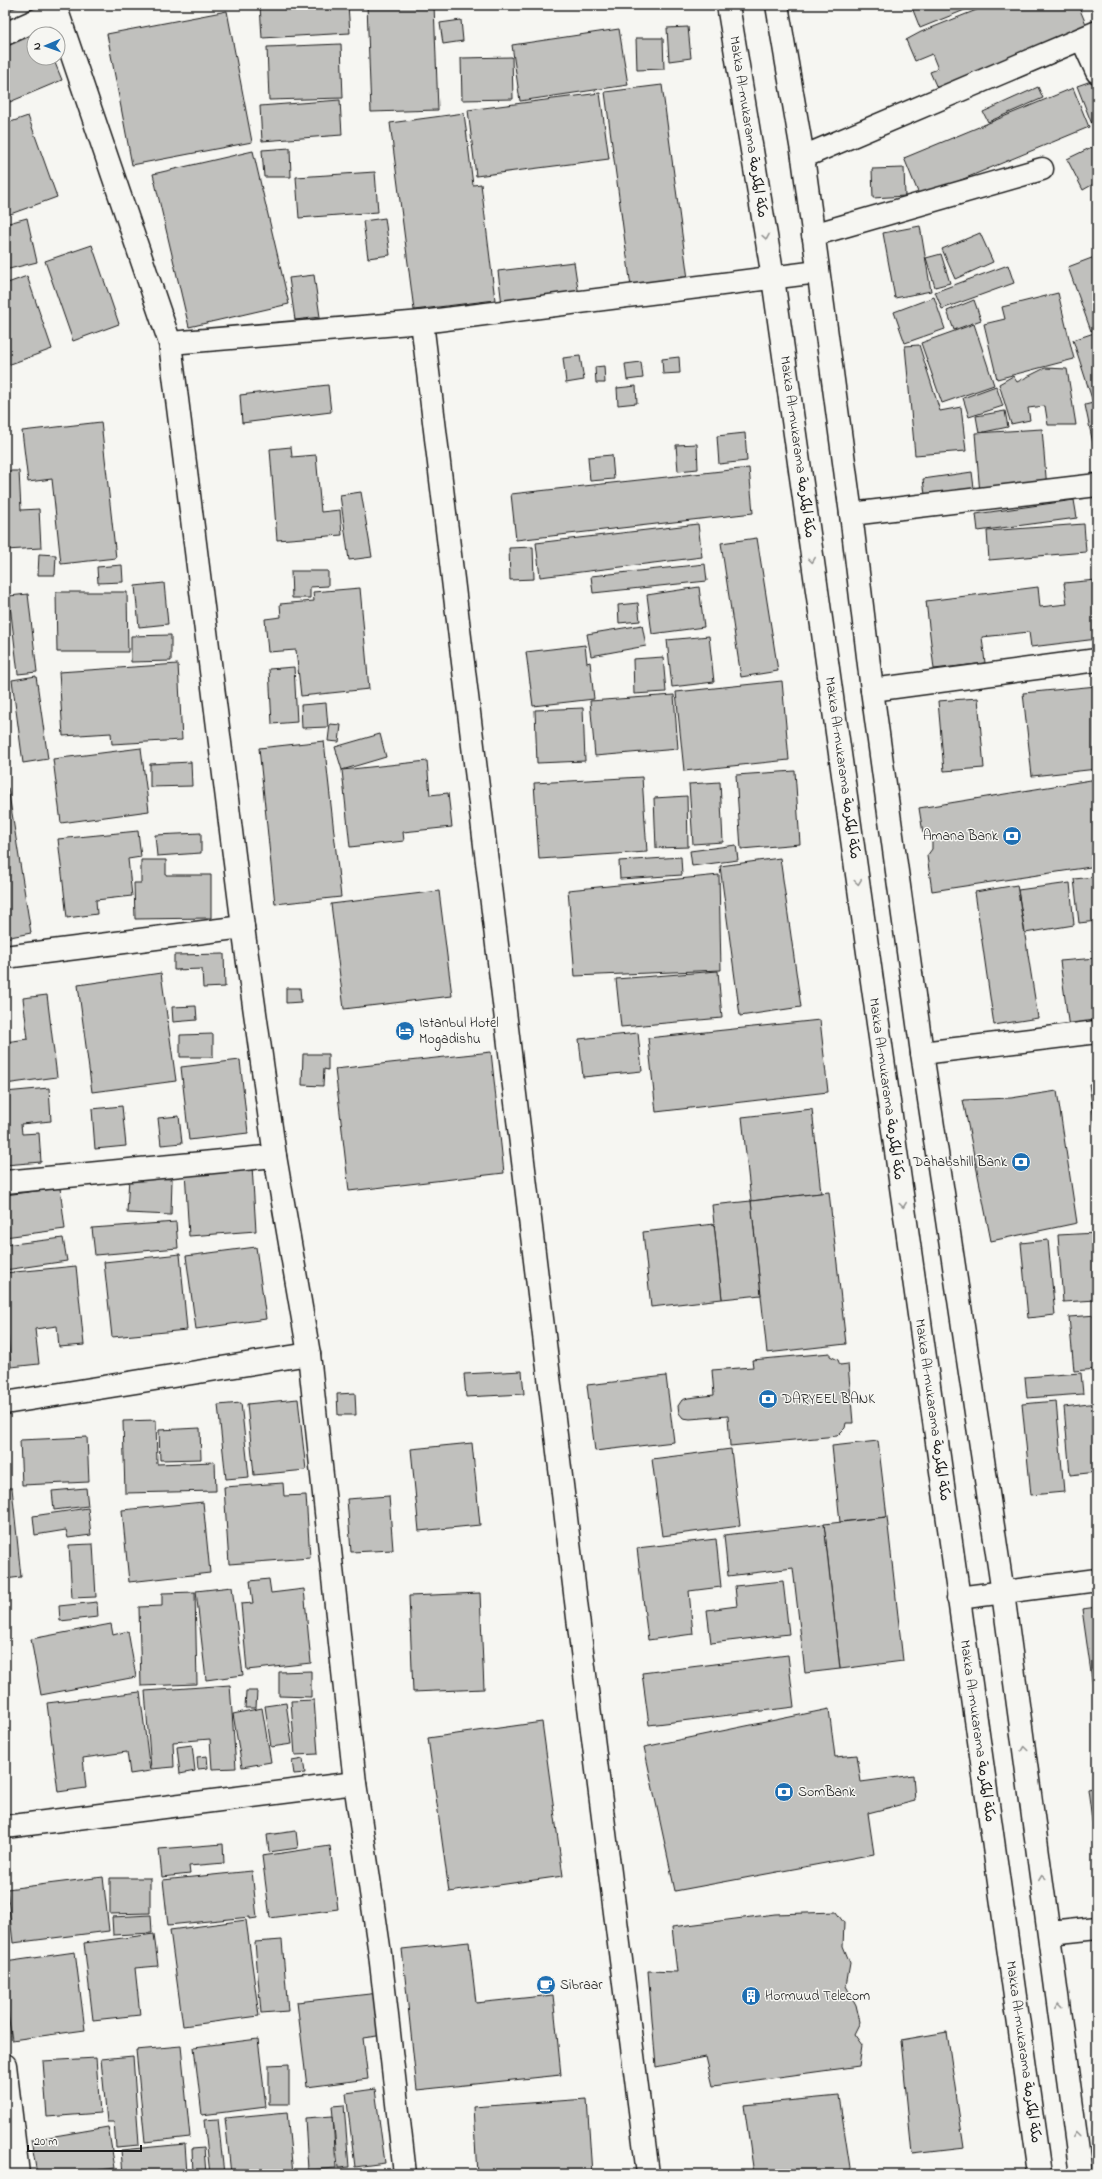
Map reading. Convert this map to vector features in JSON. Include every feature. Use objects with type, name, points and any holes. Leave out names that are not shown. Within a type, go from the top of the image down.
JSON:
[{"type":"main road","name":"Makka Al-mukarama مكة المكرمة","points":[[728,5],[773,278],[1040,2174]]},
{"type":"main road","points":[[777,5],[803,157],[851,514],[872,690],[922,1053],[1003,1593],[1050,1933],[1081,2174]]},
{"type":"main road","points":[[5,34],[56,8],[170,343],[243,927],[275,1156],[309,1354],[355,1783],[380,1954],[405,2174]]},
{"type":"main road","points":[[803,157],[1089,35],[1097,72]]},
{"type":"main road","points":[[813,235],[1042,169]]},
{"type":"main road","points":[[170,343],[422,322],[818,272]]},
{"type":"main road","points":[[422,322],[648,2174]]},
{"type":"main road","points":[[851,514],[1097,485]]},
{"type":"main road","points":[[872,690],[1097,660]]},
{"type":"main road","points":[[5,957],[243,927]]},
{"type":"main road","points":[[922,1053],[1097,1032]]},
{"type":"main road","points":[[5,1182],[275,1156]]},
{"type":"main road","points":[[5,1403],[309,1354]]},
{"type":"main road","points":[[958,1598],[1097,1580]]},
{"type":"main road","points":[[5,1827],[355,1783]]},
{"type":"main road","points":[[1050,1933],[1097,1928]]},
{"type":"main road","points":[[5,2065],[18,2174]]},
{"type":"building","points":[[7,5],[22,5],[9,10]]},
{"type":"building","points":[[260,5],[348,5],[350,33],[262,38]]},
{"type":"building","points":[[367,5],[434,5],[438,110],[371,112]]},
{"type":"building","points":[[911,5],[977,5],[920,28]]},
{"type":"building","points":[[989,5],[1078,5],[1091,36],[941,97],[930,72],[938,69],[932,54],[915,61],[906,40],[921,32]]},
{"type":"building","points":[[227,11],[252,142],[132,165],[107,34]]},
{"type":"building","points":[[461,20],[463,41],[443,44],[440,23]]},
{"type":"building","points":[[688,27],[691,58],[669,61],[667,28]]},
{"type":"building","points":[[619,29],[628,85],[520,101],[512,45]]},
{"type":"building","points":[[26,37],[26,66],[56,66],[62,80],[5,104],[5,46]]},
{"type":"building","points":[[636,38],[663,38],[664,69],[637,70]]},
{"type":"building","points":[[341,44],[343,98],[269,100],[267,47]]},
{"type":"building","points":[[512,57],[513,99],[462,100],[461,58]]},
{"type":"building","points":[[1097,79],[1097,137],[1077,86]]},
{"type":"building","points":[[662,85],[688,279],[631,287],[605,92]]},
{"type":"building","points":[[1038,87],[1043,98],[988,122],[983,112]]},
{"type":"building","points":[[1073,88],[1089,127],[920,197],[904,158]]},
{"type":"building","points":[[600,93],[609,159],[476,176],[468,110]]},
{"type":"building","points":[[340,100],[342,135],[262,141],[260,106]]},
{"type":"building","points":[[464,113],[473,185],[481,184],[495,300],[414,310],[390,123]]},
{"type":"building","points":[[28,116],[57,197],[5,216],[5,124]]},
{"type":"building","points":[[1096,145],[1097,182],[1083,190],[1067,159]]},
{"type":"building","points":[[290,148],[291,177],[264,177],[262,150]]},
{"type":"building","points":[[253,151],[289,304],[189,327],[153,174]]},
{"type":"building","points":[[904,168],[905,196],[873,198],[872,169]]},
{"type":"building","points":[[375,172],[378,212],[299,218],[296,177]]},
{"type":"building","points":[[27,218],[37,262],[5,270],[5,224]]},
{"type":"building","points":[[385,218],[390,255],[368,258],[363,221]]},
{"type":"building","points":[[920,226],[931,291],[895,298],[883,233]]},
{"type":"building","points":[[980,233],[993,262],[955,279],[942,249]]},
{"type":"building","points":[[92,245],[119,324],[73,341],[45,261]]},
{"type":"building","points":[[941,254],[950,283],[935,287],[926,258]]},
{"type":"building","points":[[1097,256],[1097,329],[1091,331],[1068,267]]},
{"type":"building","points":[[574,262],[579,296],[502,305],[498,271]]},
{"type":"building","points":[[1008,265],[1014,283],[942,309],[935,292]]},
{"type":"building","points":[[314,275],[320,317],[295,320],[289,278]]},
{"type":"building","points":[[27,276],[52,349],[5,366],[5,284]]},
{"type":"building","points":[[1058,293],[1074,359],[997,379],[984,324],[1005,319],[1002,307]]},
{"type":"building","points":[[934,297],[945,329],[905,343],[894,312]]},
{"type":"building","points":[[974,300],[981,320],[954,330],[947,311]]},
{"type":"building","points":[[974,324],[994,385],[942,403],[921,343]]},
{"type":"building","points":[[1097,332],[1097,400],[1093,402],[1073,340]]},
{"type":"building","points":[[919,345],[940,411],[961,407],[966,451],[915,455],[905,346]]},
{"type":"building","points":[[580,356],[584,380],[566,383],[563,358]]},
{"type":"building","points":[[679,357],[680,373],[663,374],[662,359]]},
{"type":"building","points":[[641,362],[643,378],[627,380],[625,364]]},
{"type":"building","points":[[604,366],[605,383],[596,383],[595,367]]},
{"type":"building","points":[[1045,368],[1067,369],[1076,425],[1048,425],[1045,406],[1028,408],[1030,420],[1011,424],[999,384],[1013,376],[1017,382]]},
{"type":"building","points":[[328,385],[331,412],[242,423],[240,395]]},
{"type":"building","points":[[636,386],[637,403],[618,405],[617,388]]},
{"type":"building","points":[[996,386],[1003,406],[969,417],[963,398]]},
{"type":"building","points":[[1097,402],[1097,463],[1085,405]]},
{"type":"building","points":[[1005,411],[1008,427],[979,433],[976,416]]},
{"type":"building","points":[[101,422],[116,558],[61,564],[52,479],[28,482],[22,431]]},
{"type":"building","points":[[1042,429],[1047,489],[980,494],[975,433]]},
{"type":"building","points":[[745,433],[747,461],[719,464],[717,436]]},
{"type":"building","points":[[697,444],[698,469],[678,471],[676,445]]},
{"type":"building","points":[[291,447],[292,457],[316,455],[321,512],[340,510],[342,535],[277,540],[270,449]]},
{"type":"building","points":[[612,455],[614,479],[590,481],[588,457]]},
{"type":"building","points":[[749,468],[753,513],[516,540],[511,494]]},
{"type":"building","points":[[5,471],[19,471],[21,510],[39,509],[41,548],[5,550]]},
{"type":"building","points":[[972,472],[975,496],[926,502],[923,479]]},
{"type":"building","points":[[361,492],[372,557],[349,560],[340,495]]},
{"type":"building","points":[[1074,500],[1077,518],[978,531],[976,514]]},
{"type":"building","points":[[698,524],[702,557],[540,577],[536,543]]},
{"type":"building","points":[[1084,524],[1086,552],[989,560],[987,531]]},
{"type":"building","points":[[757,538],[778,671],[741,677],[721,543]]},
{"type":"building","points":[[533,547],[534,579],[510,580],[509,548]]},
{"type":"building","points":[[39,554],[56,555],[55,575],[38,575]]},
{"type":"building","points":[[705,564],[707,581],[593,593],[591,576]]},
{"type":"building","points":[[122,565],[123,582],[98,583],[97,567]]},
{"type":"building","points":[[291,571],[328,571],[328,586],[310,587],[310,598],[292,598]]},
{"type":"building","points":[[1096,580],[1097,639],[1031,647],[1029,632],[982,637],[985,663],[934,669],[926,601],[1038,587],[1040,607],[1067,604],[1064,583]]},
{"type":"building","points":[[164,583],[168,624],[139,627],[135,586]]},
{"type":"building","points":[[699,587],[704,627],[652,634],[647,595]]},
{"type":"building","points":[[360,588],[369,689],[301,696],[296,650],[268,652],[265,619],[281,617],[280,604],[314,601],[313,592]]},
{"type":"building","points":[[56,592],[127,592],[128,652],[57,652]]},
{"type":"building","points":[[28,594],[37,672],[18,674],[9,596]]},
{"type":"building","points":[[638,603],[640,621],[619,623],[618,605]]},
{"type":"building","points":[[642,625],[646,646],[591,656],[587,634]]},
{"type":"building","points":[[171,635],[171,661],[131,662],[131,636]]},
{"type":"building","points":[[709,636],[714,682],[672,687],[667,640]]},
{"type":"building","points":[[585,645],[587,663],[590,662],[594,699],[533,706],[526,652]]},
{"type":"building","points":[[663,657],[666,692],[634,694],[633,659]]},
{"type":"building","points":[[178,664],[182,740],[112,744],[111,733],[63,736],[59,672]]},
{"type":"building","points":[[294,667],[297,722],[272,724],[269,669]]},
{"type":"building","points":[[36,676],[48,759],[23,763],[12,680]]},
{"type":"building","points":[[782,681],[789,760],[684,771],[676,692]]},
{"type":"building","points":[[1097,686],[1097,769],[1032,776],[1023,693]]},
{"type":"building","points":[[674,695],[678,749],[595,756],[590,701]]},
{"type":"building","points":[[978,698],[984,768],[944,771],[938,701]]},
{"type":"building","points":[[326,703],[328,727],[302,728],[301,705]]},
{"type":"building","points":[[583,708],[585,761],[537,763],[535,710]]},
{"type":"building","points":[[330,724],[341,725],[339,742],[328,741]]},
{"type":"building","points":[[380,734],[386,757],[342,770],[335,747]]},
{"type":"building","points":[[324,741],[341,897],[275,904],[259,748]]},
{"type":"building","points":[[141,748],[149,811],[61,823],[53,759]]},
{"type":"building","points":[[427,761],[430,795],[448,793],[452,827],[403,832],[404,841],[350,847],[342,770]]},
{"type":"building","points":[[191,762],[192,786],[150,787],[150,764]]},
{"type":"building","points":[[795,771],[800,844],[741,849],[736,775]]},
{"type":"building","points":[[642,777],[647,852],[539,859],[534,783]]},
{"type":"building","name":"Amana Bank","points":[[1097,779],[1097,866],[932,891],[927,856],[932,849],[932,839],[923,833],[919,808]]},
{"type":"building","points":[[720,782],[723,842],[693,844],[689,784]]},
{"type":"building","points":[[5,788],[8,788],[31,933],[5,938]]},
{"type":"building","points":[[687,796],[688,847],[656,848],[654,798]]},
{"type":"building","points":[[138,831],[141,857],[128,859],[132,896],[96,900],[97,914],[67,918],[58,839]]},
{"type":"building","points":[[201,833],[201,853],[157,856],[155,835]]},
{"type":"building","points":[[736,845],[738,860],[692,866],[690,851]]},
{"type":"building","points":[[681,857],[682,875],[620,879],[619,861]]},
{"type":"building","points":[[780,858],[801,1007],[740,1016],[720,866]]},
{"type":"building","points":[[141,860],[166,860],[166,875],[211,875],[211,918],[135,919],[134,883],[141,883]]},
{"type":"building","points":[[719,875],[721,970],[575,976],[568,890]]},
{"type":"building","points":[[1094,877],[1097,885],[1097,921],[1079,923],[1074,879]]},
{"type":"building","points":[[1070,883],[1074,925],[1025,933],[1018,890]]},
{"type":"building","points":[[1017,885],[1038,1018],[994,1025],[975,892]]},
{"type":"building","points":[[439,891],[452,996],[344,1009],[331,904]]},
{"type":"building","points":[[224,954],[225,987],[203,988],[202,969],[174,970],[174,955]]},
{"type":"building","points":[[1097,958],[1097,1032],[1070,1036],[1060,961]]},
{"type":"building","points":[[718,971],[722,1018],[621,1027],[616,979]]},
{"type":"building","points":[[161,973],[176,1081],[92,1092],[78,985]]},
{"type":"building","points":[[286,988],[300,988],[301,1002],[286,1003]]},
{"type":"building","points":[[47,995],[57,1077],[5,1084],[5,1042],[28,1039],[23,998]]},
{"type":"building","points":[[196,1006],[197,1020],[173,1022],[172,1007]]},
{"type":"building","points":[[820,1020],[828,1092],[656,1112],[648,1038]]},
{"type":"building","points":[[638,1033],[642,1071],[583,1077],[579,1039]]},
{"type":"building","points":[[213,1034],[213,1057],[180,1057],[180,1035]]},
{"type":"building","points":[[491,1052],[504,1173],[349,1191],[335,1069]]},
{"type":"building","points":[[303,1054],[328,1054],[328,1070],[324,1069],[323,1086],[302,1085]]},
{"type":"building","points":[[240,1060],[248,1133],[189,1140],[181,1067]]},
{"type":"building","points":[[1097,1083],[1097,1138],[1089,1084]]},
{"type":"building","points":[[49,1088],[51,1121],[21,1124],[22,1134],[39,1133],[41,1162],[5,1165],[5,1092]]},
{"type":"building","name":"Dahabshill Bank","points":[[1057,1091],[1077,1223],[991,1241],[963,1100],[1011,1098]]},
{"type":"building","points":[[122,1106],[126,1146],[95,1149],[92,1109]]},
{"type":"building","points":[[812,1109],[821,1193],[751,1201],[742,1117]]},
{"type":"building","points":[[179,1116],[182,1143],[161,1145],[158,1118]]},
{"type":"building","points":[[252,1166],[256,1231],[189,1236],[185,1171]]},
{"type":"building","points":[[129,1177],[172,1179],[171,1215],[127,1213]]},
{"type":"building","points":[[60,1188],[65,1229],[5,1237],[5,1195]]},
{"type":"building","points":[[829,1192],[846,1344],[767,1353],[751,1201]]},
{"type":"building","points":[[751,1201],[761,1295],[722,1299],[712,1205]]},
{"type":"building","points":[[176,1222],[178,1248],[95,1255],[92,1228]]},
{"type":"building","points":[[714,1224],[722,1299],[651,1307],[643,1232]]},
{"type":"building","points":[[1097,1233],[1097,1300],[1063,1302],[1058,1235]]},
{"type":"building","points":[[63,1238],[67,1261],[5,1270],[5,1245]]},
{"type":"building","points":[[1048,1240],[1055,1315],[1028,1318],[1021,1243]]},
{"type":"building","points":[[256,1247],[266,1319],[196,1329],[186,1256]]},
{"type":"building","points":[[180,1254],[187,1330],[112,1337],[104,1262]]},
{"type":"building","points":[[76,1266],[84,1345],[59,1347],[57,1326],[35,1329],[39,1364],[11,1367],[5,1312],[5,1273]]},
{"type":"building","points":[[1097,1315],[1097,1369],[1074,1371],[1069,1317]]},
{"type":"building","name":"DARYEEL BANK","points":[[830,1353],[830,1356],[838,1360],[840,1365],[848,1364],[853,1423],[846,1423],[845,1428],[837,1436],[730,1446],[728,1416],[690,1419],[683,1418],[679,1413],[678,1406],[682,1400],[714,1395],[712,1370],[753,1367],[752,1360]]},
{"type":"building","points":[[522,1371],[524,1394],[466,1397],[464,1374]]},
{"type":"building","points":[[1081,1373],[1083,1394],[1027,1398],[1025,1377]]},
{"type":"building","points":[[666,1376],[674,1442],[595,1451],[587,1385]]},
{"type":"building","points":[[355,1393],[356,1415],[338,1415],[337,1394]]},
{"type":"building","points":[[298,1399],[306,1470],[254,1475],[247,1404]]},
{"type":"building","points":[[1056,1401],[1064,1492],[1031,1495],[1022,1404]]},
{"type":"building","points":[[241,1403],[249,1477],[226,1479],[218,1405]]},
{"type":"building","points":[[1097,1403],[1097,1472],[1070,1475],[1064,1407]]},
{"type":"building","points":[[156,1420],[157,1464],[215,1462],[216,1491],[125,1493],[123,1421]]},
{"type":"building","points":[[200,1428],[201,1459],[160,1460],[159,1430]]},
{"type":"building","points":[[87,1437],[89,1482],[22,1485],[20,1440]]},
{"type":"building","points":[[878,1441],[887,1517],[840,1522],[832,1446]]},
{"type":"building","points":[[472,1443],[480,1525],[419,1531],[411,1449]]},
{"type":"building","points":[[731,1449],[740,1526],[662,1536],[652,1459]]},
{"type":"building","points":[[283,1483],[284,1496],[306,1495],[310,1558],[229,1564],[224,1487]]},
{"type":"building","points":[[5,1488],[12,1488],[21,1577],[5,1579]]},
{"type":"building","points":[[86,1488],[88,1506],[54,1510],[52,1491]]},
{"type":"building","points":[[389,1496],[393,1550],[351,1552],[347,1499]]},
{"type":"building","points":[[203,1502],[210,1573],[129,1582],[122,1510]]},
{"type":"building","points":[[88,1508],[91,1535],[68,1538],[66,1530],[35,1535],[33,1516]]},
{"type":"building","points":[[887,1517],[903,1661],[840,1669],[824,1524]]},
{"type":"building","points":[[824,1524],[840,1669],[805,1673],[793,1568],[728,1576],[724,1535]]},
{"type":"building","points":[[716,1539],[721,1587],[689,1591],[693,1634],[648,1640],[637,1548]]},
{"type":"building","points":[[93,1544],[96,1597],[72,1598],[69,1545]]},
{"type":"building","points":[[269,1579],[271,1593],[304,1589],[311,1663],[247,1670],[241,1604],[253,1603],[250,1581]]},
{"type":"building","points":[[783,1581],[789,1634],[711,1643],[707,1610],[737,1606],[735,1586]]},
{"type":"building","points":[[232,1587],[243,1675],[206,1680],[196,1591]]},
{"type":"building","points":[[195,1592],[197,1684],[141,1686],[139,1607],[162,1606],[162,1593]]},
{"type":"building","points":[[480,1593],[484,1689],[413,1692],[409,1596]]},
{"type":"building","points":[[97,1602],[98,1617],[60,1621],[59,1606]]},
{"type":"building","points":[[1097,1607],[1097,1715],[1082,1609]]},
{"type":"building","points":[[111,1624],[113,1635],[128,1631],[136,1677],[41,1695],[31,1639]]},
{"type":"building","points":[[788,1655],[794,1707],[649,1725],[642,1673]]},
{"type":"building","points":[[311,1671],[311,1697],[279,1696],[279,1672]]},
{"type":"building","points":[[230,1685],[236,1768],[212,1769],[210,1739],[173,1742],[174,1767],[151,1769],[145,1691]]},
{"type":"building","points":[[246,1691],[257,1691],[256,1708],[245,1708]]},
{"type":"building","points":[[140,1692],[150,1771],[130,1774],[127,1752],[83,1758],[86,1788],[58,1792],[47,1703]]},
{"type":"building","points":[[314,1700],[318,1754],[295,1755],[291,1701]]},
{"type":"building","points":[[286,1703],[292,1744],[271,1747],[265,1706]]},
{"type":"building","points":[[262,1708],[271,1762],[242,1767],[233,1714]]},
{"type":"building","name":"SomBank","points":[[829,1709],[835,1757],[857,1755],[861,1782],[913,1775],[915,1801],[868,1813],[874,1854],[675,1891],[644,1747]]},
{"type":"building","points":[[542,1722],[563,1876],[449,1892],[428,1738]]},
{"type":"building","points":[[192,1745],[195,1771],[180,1774],[177,1747]]},
{"type":"building","points":[[207,1756],[208,1768],[198,1769],[197,1757]]},
{"type":"building","points":[[303,1759],[305,1773],[294,1774],[292,1761]]},
{"type":"building","points":[[1097,1787],[1097,1858],[1088,1789]]},
{"type":"building","points":[[296,1831],[298,1848],[269,1852],[267,1835]]},
{"type":"building","points":[[223,1844],[224,1863],[189,1866],[190,1874],[162,1877],[159,1849]]},
{"type":"building","points":[[330,1846],[338,1909],[270,1918],[262,1856]]},
{"type":"building","points":[[252,1871],[257,1918],[250,1919],[250,1917],[168,1925],[163,1880]]},
{"type":"building","points":[[103,1877],[109,1931],[13,1943],[7,1889]]},
{"type":"building","points":[[110,1878],[150,1878],[150,1913],[110,1914]]},
{"type":"building","name":"Hormuud Telecom","points":[[836,1912],[844,1923],[843,1946],[850,1963],[846,1986],[856,2005],[860,2022],[854,2034],[862,2045],[859,2066],[713,2086],[706,2057],[656,2067],[648,1971],[677,1972],[672,1927],[775,1914]]},
{"type":"building","points":[[151,1915],[152,1933],[113,1935],[112,1917]]},
{"type":"building","points":[[246,1920],[259,2016],[183,2026],[170,1930]]},
{"type":"building","points":[[154,1934],[158,1966],[135,1968],[140,2015],[93,2020],[84,1943]]},
{"type":"building","points":[[282,1940],[288,2011],[261,2013],[255,1942]]},
{"type":"building","points":[[469,1942],[476,2003],[553,1995],[561,2075],[417,2090],[402,1949]]},
{"type":"building","points":[[75,1952],[85,2030],[12,2040],[5,1995],[5,1962]]},
{"type":"building","points":[[379,1993],[384,2035],[363,2038],[368,2079],[307,2087],[297,2002]]},
{"type":"building","points":[[947,2032],[964,2148],[912,2154],[901,2040]]},
{"type":"building","points":[[258,2039],[266,2107],[202,2115],[194,2047]]},
{"type":"building","points":[[181,2046],[190,2137],[145,2142],[136,2050]]},
{"type":"building","points":[[133,2056],[139,2145],[116,2147],[114,2122],[107,2122],[101,2059]]},
{"type":"building","points":[[96,2058],[100,2113],[47,2117],[43,2061]]},
{"type":"building","points":[[289,2064],[289,2104],[269,2104],[269,2065]]},
{"type":"building","points":[[375,2089],[385,2163],[355,2167],[346,2093]]},
{"type":"building","points":[[839,2096],[851,2174],[754,2174],[744,2105]]},
{"type":"building","points":[[587,2099],[592,2174],[477,2174],[473,2107]]},
{"type":"building","points":[[344,2105],[349,2167],[338,2168],[332,2106]]},
{"type":"building","points":[[287,2112],[293,2174],[231,2174],[225,2118]]},
{"type":"building","points":[[333,2116],[336,2168],[308,2170],[305,2118]]},
{"type":"building","points":[[218,2119],[224,2174],[210,2174],[204,2120]]},
{"type":"building","points":[[108,2127],[115,2168],[100,2170],[100,2174],[37,2174],[31,2140]]},
{"type":"building","points":[[185,2144],[187,2174],[123,2174],[121,2150]]},
{"type":"building","points":[[204,2148],[206,2174],[193,2174],[192,2149]]},
{"type":"place","name":"Amana Bank","points":[[1012,836]]},
{"type":"place","name":"Istanbul Hotel Mogadishu","points":[[405,1031]]},
{"type":"place","name":"Dahabshill Bank","points":[[1021,1162]]},
{"type":"place","name":"DARYEEL BANK","points":[[768,1399]]},
{"type":"place","name":"SomBank","points":[[784,1792]]},
{"type":"place","name":"Sibraar","points":[[546,1985]]},
{"type":"place","name":"Hormuud Telecom","points":[[751,1996]]}]
